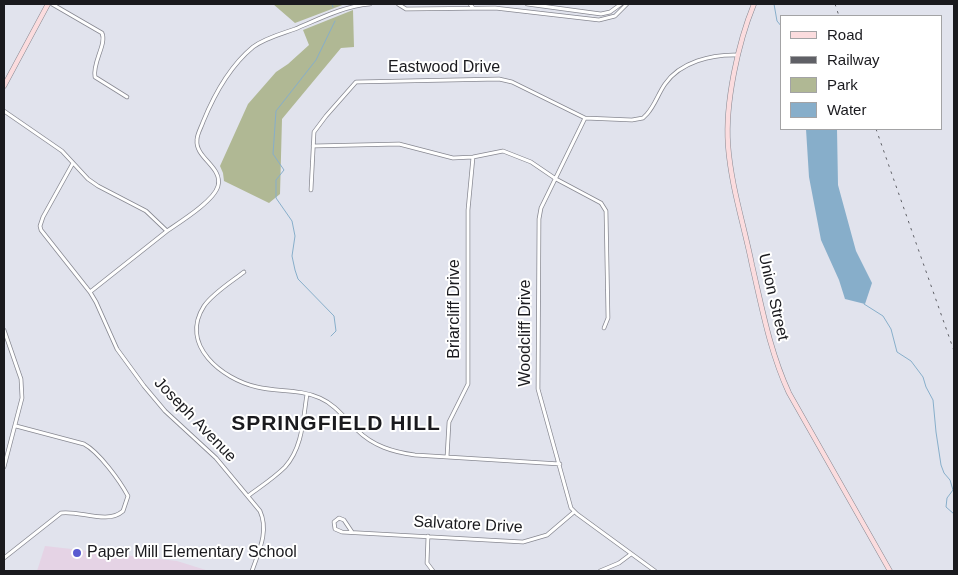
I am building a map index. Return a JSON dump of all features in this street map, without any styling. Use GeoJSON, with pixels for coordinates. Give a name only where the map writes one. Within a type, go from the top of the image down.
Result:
{"type":"FeatureCollection","features":[{"type":"Feature","properties":{"kind":"main road"},"geometry":{"type":"LineString","coordinates":[[4,86],[48,4]]}},
{"type":"Feature","properties":{"kind":"main road","name":"Union Street"},"geometry":{"type":"LineString","coordinates":[[754,4],[738,56],[730,97],[728,144],[734,189],[773,351],[789,393],[890,571]]}},
{"type":"Feature","properties":{"kind":"street"},"geometry":{"type":"LineString","coordinates":[[52,4],[102,33],[104,38],[95,65],[95,77],[128,97]]}},
{"type":"Feature","properties":{"kind":"street"},"geometry":{"type":"LineString","coordinates":[[90,292],[208,199],[217,189],[219,180],[198,149],[197,138],[218,89],[245,55],[254,47],[270,38],[353,6],[370,4]]}},
{"type":"Feature","properties":{"kind":"street"},"geometry":{"type":"LineString","coordinates":[[391,4],[398,4],[406,9],[504,9],[599,20],[614,16],[627,4]]}},
{"type":"Feature","properties":{"kind":"street"},"geometry":{"type":"LineString","coordinates":[[470,4],[473,8]]}},
{"type":"Feature","properties":{"kind":"street"},"geometry":{"type":"LineString","coordinates":[[473,8],[474,4]]}},
{"type":"Feature","properties":{"kind":"street"},"geometry":{"type":"LineString","coordinates":[[527,4],[601,14],[610,12],[621,4]]}},
{"type":"Feature","properties":{"kind":"street","name":"Eastwood Drive"},"geometry":{"type":"LineString","coordinates":[[311,190],[314,132],[320,122],[356,82],[505,80],[585,118],[632,120],[643,118],[650,110],[665,83],[679,69],[704,60],[731,55],[738,56]]}},
{"type":"Feature","properties":{"kind":"street"},"geometry":{"type":"LineString","coordinates":[[4,111],[52,142],[88,180],[146,211],[167,231]]}},
{"type":"Feature","properties":{"kind":"street","name":"Woodcliff Drive"},"geometry":{"type":"LineString","coordinates":[[574,512],[568,500],[560,464],[538,390],[539,219],[541,208],[585,118]]}},
{"type":"Feature","properties":{"kind":"street"},"geometry":{"type":"LineString","coordinates":[[313,146],[399,144],[453,158],[473,157],[503,151],[531,162],[556,179],[601,203],[606,209],[608,318],[604,328]]}},
{"type":"Feature","properties":{"kind":"street","name":"Briarcliff Drive"},"geometry":{"type":"LineString","coordinates":[[447,457],[450,422],[468,384],[468,210],[473,157]]}},
{"type":"Feature","properties":{"kind":"street","name":"Joseph Avenue"},"geometry":{"type":"LineString","coordinates":[[73,164],[40,226],[44,235],[90,292],[117,349],[144,386],[165,411],[216,458],[260,511],[264,524],[263,537],[252,571]]}},
{"type":"Feature","properties":{"kind":"street"},"geometry":{"type":"LineString","coordinates":[[244,272],[213,296],[201,312],[197,329],[203,352],[212,364],[225,374],[241,382],[266,389],[307,394],[328,402],[361,434],[384,448],[408,454],[560,464]]}},
{"type":"Feature","properties":{"kind":"street"},"geometry":{"type":"LineString","coordinates":[[4,330],[20,379],[22,398],[4,467]]}},
{"type":"Feature","properties":{"kind":"street"},"geometry":{"type":"LineString","coordinates":[[248,496],[280,471],[293,456],[301,437],[307,394]]}},
{"type":"Feature","properties":{"kind":"street"},"geometry":{"type":"LineString","coordinates":[[4,558],[61,513],[69,512],[114,517],[123,511],[128,496],[90,447],[16,426]]}},
{"type":"Feature","properties":{"kind":"street"},"geometry":{"type":"LineString","coordinates":[[574,512],[655,571]]}},
{"type":"Feature","properties":{"kind":"street","name":"Salvatore Drive"},"geometry":{"type":"LineString","coordinates":[[352,532],[344,520],[339,518],[334,522],[334,529],[352,532],[529,541],[552,532],[574,512]]}},
{"type":"Feature","properties":{"kind":"street"},"geometry":{"type":"LineString","coordinates":[[428,536],[428,563],[433,571]]}},
{"type":"Feature","properties":{"kind":"street"},"geometry":{"type":"LineString","coordinates":[[600,571],[621,562],[631,554]]}},
{"type":"Feature","properties":{"kind":"shaded area","name":"Paper Mill Elementary School"},"geometry":{"type":"Polygon","coordinates":[[[45,546],[177,561],[209,571],[37,571],[45,546]]]}},
{"type":"Feature","properties":{"kind":"green space"},"geometry":{"type":"Polygon","coordinates":[[[273,4],[345,4],[295,23],[273,4]]]}},
{"type":"Feature","properties":{"kind":"green space"},"geometry":{"type":"Polygon","coordinates":[[[353,10],[354,47],[341,48],[282,119],[280,194],[269,203],[224,181],[220,166],[248,104],[276,72],[309,45],[303,30],[353,10]]]}},
{"type":"Feature","properties":{"kind":"water"},"geometry":{"type":"Polygon","coordinates":[[[806,130],[837,130],[838,185],[856,251],[872,283],[865,304],[845,299],[839,280],[821,240],[809,177],[806,130]]]}},
{"type":"Feature","properties":{"kind":"waterway"},"geometry":{"type":"LineString","coordinates":[[774,4],[777,21],[780,25]]}},
{"type":"Feature","properties":{"kind":"waterway"},"geometry":{"type":"LineString","coordinates":[[331,336],[336,331],[334,316],[298,279],[295,270],[292,256],[295,236],[292,221],[276,198],[276,180],[284,170],[273,154],[276,111],[316,60],[335,21]]}},
{"type":"Feature","properties":{"kind":"waterway"},"geometry":{"type":"LineString","coordinates":[[864,304],[883,316],[891,329],[897,352],[911,361],[923,377],[933,400],[941,465],[944,473],[950,480],[953,490],[947,498],[946,507],[954,514]]}},
{"type":"Feature","properties":{"kind":"railway"},"geometry":{"type":"LineString","coordinates":[[835,4],[839,15]]}},
{"type":"Feature","properties":{"kind":"railway"},"geometry":{"type":"LineString","coordinates":[[876,130],[954,351]]}},
{"type":"Feature","properties":{"kind":"place","name":"Paper Mill Elementary School"},"geometry":{"type":"Point","coordinates":[77,553]}},
{"type":"Feature","properties":{"kind":"district","name":"SPRINGFIELD HILL"},"geometry":{"type":"Point","coordinates":[336,424]}}]}
